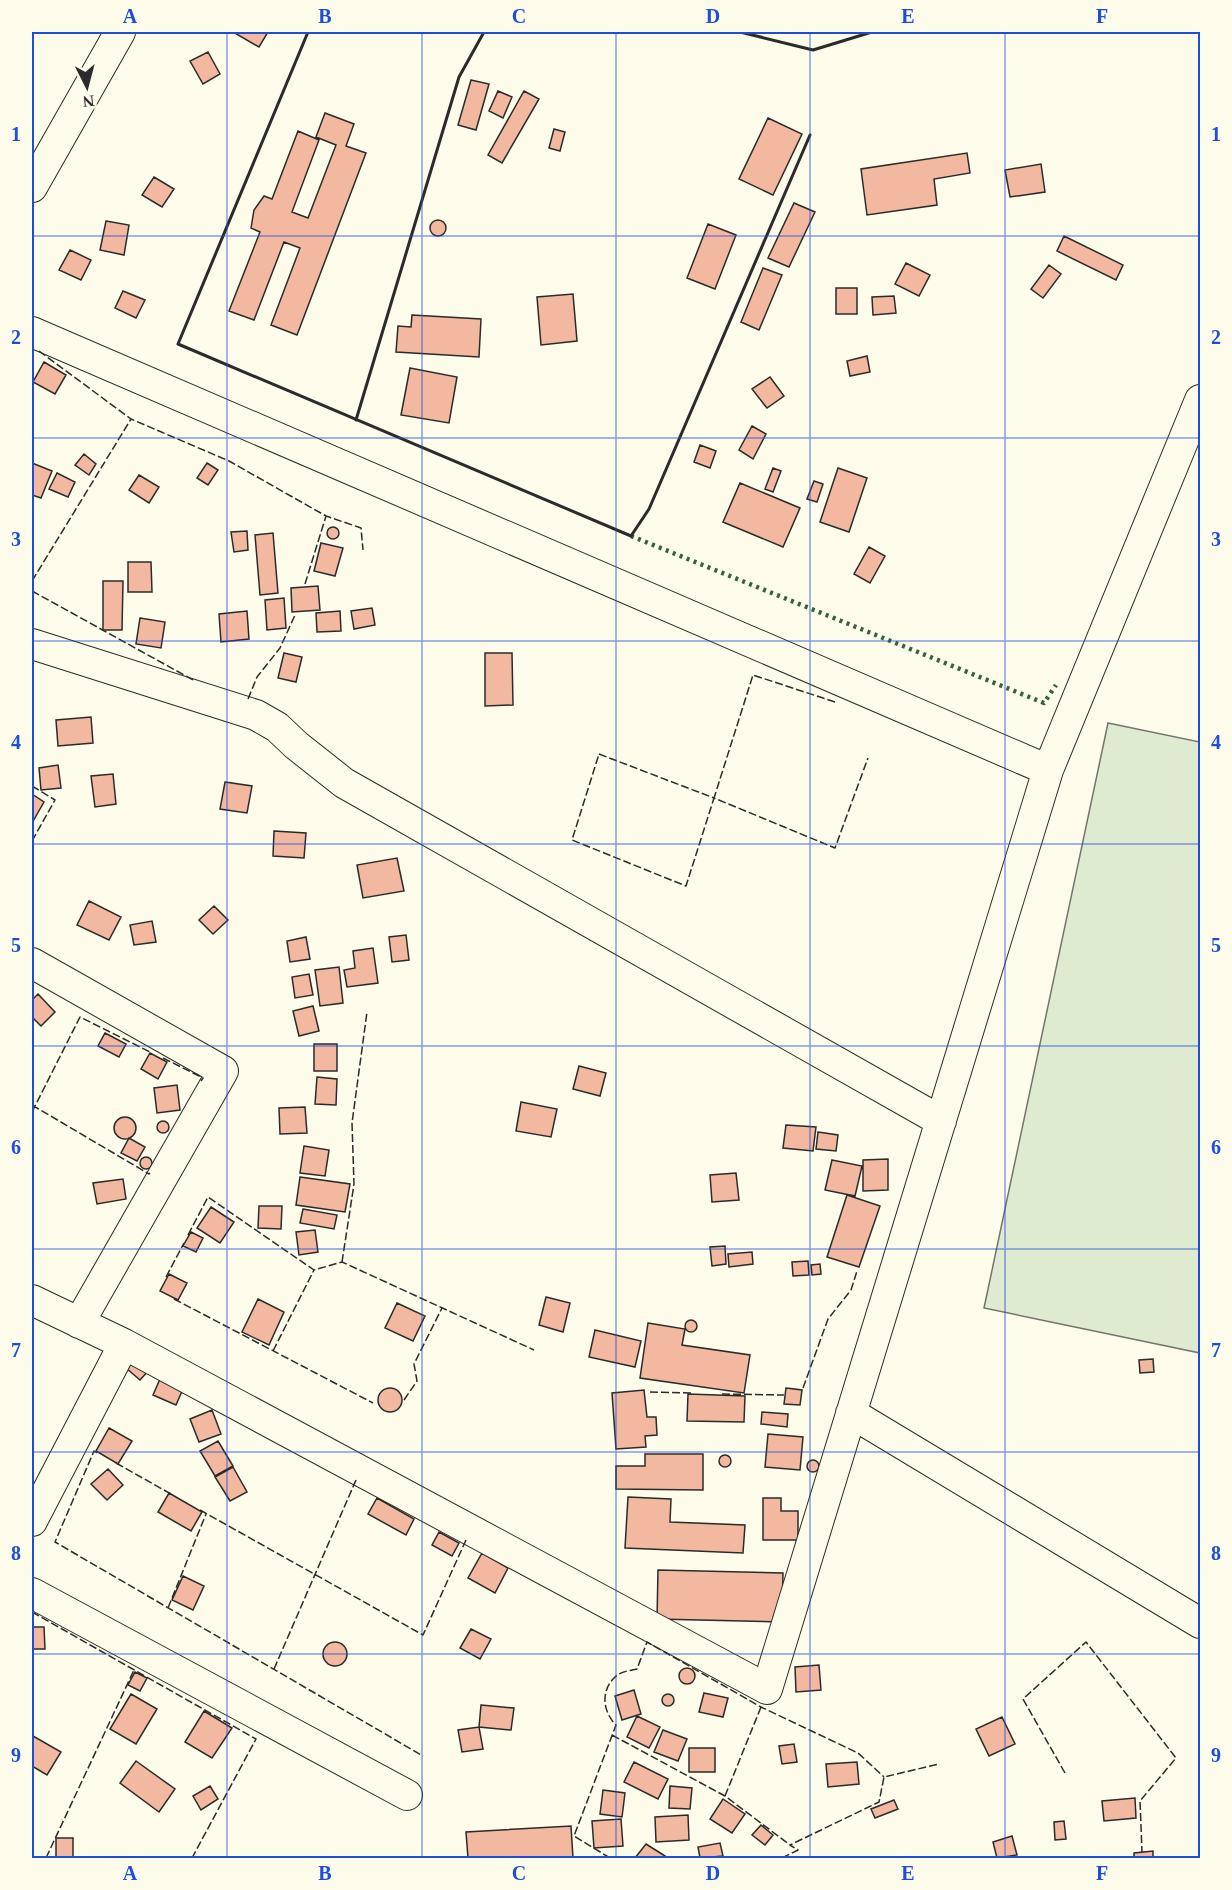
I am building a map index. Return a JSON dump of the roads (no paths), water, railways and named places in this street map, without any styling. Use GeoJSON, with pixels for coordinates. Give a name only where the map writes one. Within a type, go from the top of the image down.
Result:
{"type":"FeatureCollection","features":[{"type":"Feature","properties":{"kind":"street"},"geometry":{"type":"LineString","coordinates":[[32,187],[108,35]]}},
{"type":"Feature","properties":{"kind":"street"},"geometry":{"type":"LineString","coordinates":[[32,332],[1048,770]]}},
{"type":"Feature","properties":{"kind":"street"},"geometry":{"type":"LineString","coordinates":[[32,1300],[124,1344],[767,1689],[1048,770],[1200,400]]}},
{"type":"Feature","properties":{"kind":"street"},"geometry":{"type":"LineString","coordinates":[[32,644],[256,715],[277,727],[344,783],[941,1121]]}},
{"type":"Feature","properties":{"kind":"street"},"geometry":{"type":"LineString","coordinates":[[32,963],[223,1071],[79,1323]]}},
{"type":"Feature","properties":{"kind":"street"},"geometry":{"type":"LineString","coordinates":[[32,1521],[124,1344]]}},
{"type":"Feature","properties":{"kind":"street"},"geometry":{"type":"LineString","coordinates":[[851,1413],[1200,1623]]}},
{"type":"Feature","properties":{"kind":"street"},"geometry":{"type":"LineString","coordinates":[[32,1593],[407,1795]]}}]}
